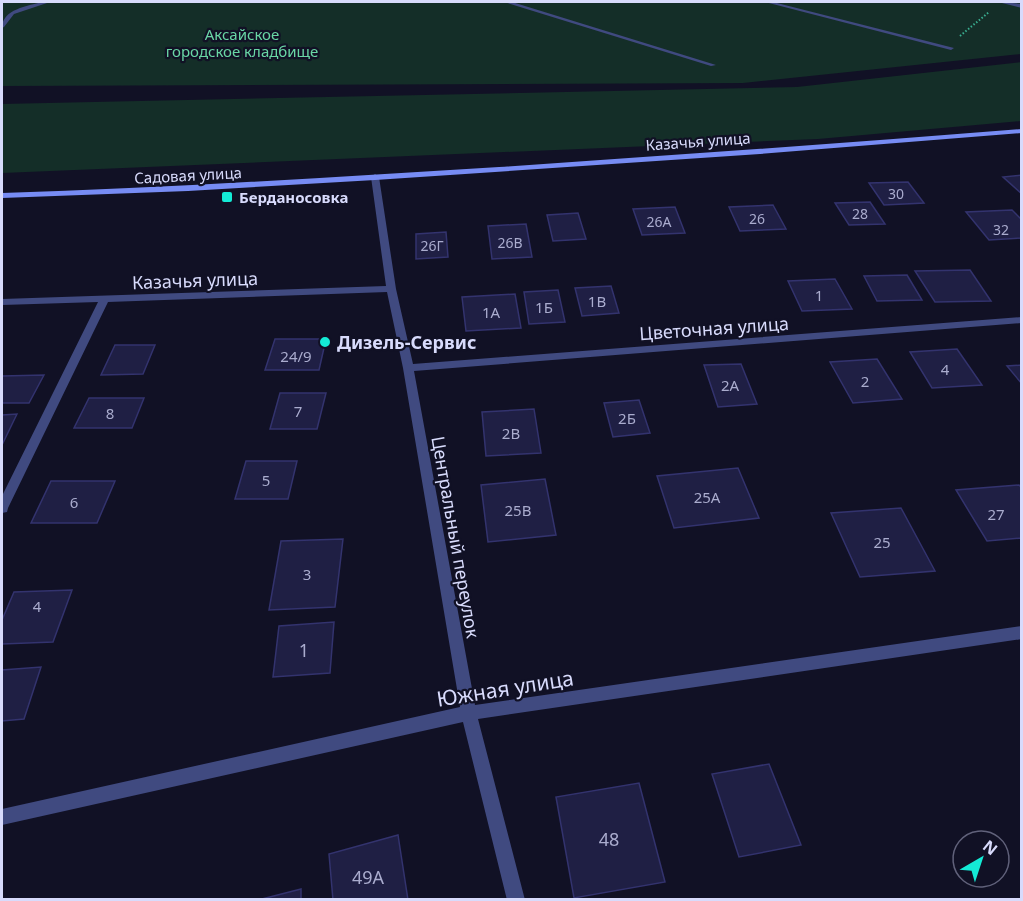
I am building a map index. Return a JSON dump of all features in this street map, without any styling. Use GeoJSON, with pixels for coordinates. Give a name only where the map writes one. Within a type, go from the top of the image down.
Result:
{"type":"FeatureCollection","features":[{"type":"Feature","properties":{"kind":"main road","name":"Казачья улица"},"geometry":{"type":"LineString","coordinates":[[375,177],[820,148],[1022,131]]}},
{"type":"Feature","properties":{"kind":"main road","name":"Садовая улица"},"geometry":{"type":"LineString","coordinates":[[2,196],[131,192],[375,177]]}},
{"type":"Feature","properties":{"kind":"street"},"geometry":{"type":"LineString","coordinates":[[2,15],[47,2]]}},
{"type":"Feature","properties":{"kind":"street"},"geometry":{"type":"LineString","coordinates":[[507,2],[713,65]]}},
{"type":"Feature","properties":{"kind":"street"},"geometry":{"type":"LineString","coordinates":[[768,2],[951,48]]}},
{"type":"Feature","properties":{"kind":"street"},"geometry":{"type":"LineString","coordinates":[[1004,2],[1022,6]]}},
{"type":"Feature","properties":{"kind":"street"},"geometry":{"type":"LineString","coordinates":[[2,26],[12,13]]}},
{"type":"Feature","properties":{"kind":"street","name":"Центральный переулок"},"geometry":{"type":"LineString","coordinates":[[375,177],[391,289],[408,368],[469,713],[516,900]]}},
{"type":"Feature","properties":{"kind":"street","name":"Казачья улица"},"geometry":{"type":"LineString","coordinates":[[2,302],[391,289]]}},
{"type":"Feature","properties":{"kind":"street"},"geometry":{"type":"LineString","coordinates":[[2,508],[104,300]]}},
{"type":"Feature","properties":{"kind":"street","name":"Цветочная улица"},"geometry":{"type":"LineString","coordinates":[[408,368],[1022,320]]}},
{"type":"Feature","properties":{"kind":"street","name":"Южная улица"},"geometry":{"type":"LineString","coordinates":[[2,817],[469,713],[1022,632]]}},
{"type":"Feature","properties":{"kind":"path"},"geometry":{"type":"LineString","coordinates":[[960,36],[993,8]]}},
{"type":"Feature","properties":{"kind":"green space","name":"Аксайское городское кладбище"},"geometry":{"type":"Polygon","coordinates":[[[2,2],[1021,2],[1021,54],[743,83],[2,86],[2,2]]]}},
{"type":"Feature","properties":{"kind":"green space"},"geometry":{"type":"Polygon","coordinates":[[[1022,62],[1021,121],[818,139],[2,173],[2,104],[797,87],[1022,62]]]}},
{"type":"Feature","properties":{"kind":"building"},"geometry":{"type":"Polygon","coordinates":[[[1022,175],[1022,194],[1003,177],[1022,175]]]}},
{"type":"Feature","properties":{"kind":"building"},"geometry":{"type":"Polygon","coordinates":[[[908,182],[924,203],[884,205],[869,183],[908,182]]]}},
{"type":"Feature","properties":{"kind":"building"},"geometry":{"type":"Polygon","coordinates":[[[870,202],[885,224],[849,225],[835,203],[870,202]]]}},
{"type":"Feature","properties":{"kind":"building"},"geometry":{"type":"Polygon","coordinates":[[[773,205],[786,229],[740,231],[729,207],[773,205]]]}},
{"type":"Feature","properties":{"kind":"building"},"geometry":{"type":"Polygon","coordinates":[[[675,207],[685,233],[642,235],[633,209],[675,207]]]}},
{"type":"Feature","properties":{"kind":"building"},"geometry":{"type":"Polygon","coordinates":[[[1012,210],[1022,220],[1022,238],[989,240],[966,212],[1012,210]]]}},
{"type":"Feature","properties":{"kind":"building"},"geometry":{"type":"Polygon","coordinates":[[[578,213],[586,239],[553,241],[547,215],[578,213]]]}},
{"type":"Feature","properties":{"kind":"building"},"geometry":{"type":"Polygon","coordinates":[[[526,224],[532,257],[492,259],[488,226],[526,224]]]}},
{"type":"Feature","properties":{"kind":"building"},"geometry":{"type":"Polygon","coordinates":[[[446,232],[448,257],[416,259],[416,234],[446,232]]]}},
{"type":"Feature","properties":{"kind":"building"},"geometry":{"type":"Polygon","coordinates":[[[970,270],[991,301],[935,302],[915,271],[970,270]]]}},
{"type":"Feature","properties":{"kind":"building"},"geometry":{"type":"Polygon","coordinates":[[[907,275],[922,300],[877,301],[864,276],[907,275]]]}},
{"type":"Feature","properties":{"kind":"building"},"geometry":{"type":"Polygon","coordinates":[[[835,279],[852,309],[802,311],[788,281],[835,279]]]}},
{"type":"Feature","properties":{"kind":"building"},"geometry":{"type":"Polygon","coordinates":[[[611,286],[619,313],[582,316],[575,288],[611,286]]]}},
{"type":"Feature","properties":{"kind":"building"},"geometry":{"type":"Polygon","coordinates":[[[558,290],[565,322],[529,324],[524,292],[558,290]]]}},
{"type":"Feature","properties":{"kind":"building"},"geometry":{"type":"Polygon","coordinates":[[[515,294],[521,328],[466,331],[462,297],[515,294]]]}},
{"type":"Feature","properties":{"kind":"building"},"geometry":{"type":"Polygon","coordinates":[[[275,339],[326,339],[319,370],[265,370],[275,339]]]}},
{"type":"Feature","properties":{"kind":"building"},"geometry":{"type":"Polygon","coordinates":[[[115,345],[155,345],[143,374],[101,375],[115,345]]]}},
{"type":"Feature","properties":{"kind":"building"},"geometry":{"type":"Polygon","coordinates":[[[957,349],[982,385],[932,388],[910,352],[957,349]]]}},
{"type":"Feature","properties":{"kind":"building"},"geometry":{"type":"Polygon","coordinates":[[[877,359],[902,399],[853,403],[830,362],[877,359]]]}},
{"type":"Feature","properties":{"kind":"building"},"geometry":{"type":"Polygon","coordinates":[[[741,364],[757,404],[718,407],[704,365],[741,364]]]}},
{"type":"Feature","properties":{"kind":"building"},"geometry":{"type":"Polygon","coordinates":[[[1022,365],[1022,384],[1007,366],[1022,365]]]}},
{"type":"Feature","properties":{"kind":"building"},"geometry":{"type":"Polygon","coordinates":[[[44,375],[29,403],[2,403],[2,376],[44,375]]]}},
{"type":"Feature","properties":{"kind":"building"},"geometry":{"type":"Polygon","coordinates":[[[280,393],[326,393],[317,429],[270,429],[280,393]]]}},
{"type":"Feature","properties":{"kind":"building"},"geometry":{"type":"Polygon","coordinates":[[[89,398],[144,398],[132,428],[74,428],[89,398]]]}},
{"type":"Feature","properties":{"kind":"building"},"geometry":{"type":"Polygon","coordinates":[[[639,400],[650,433],[613,437],[604,403],[639,400]]]}},
{"type":"Feature","properties":{"kind":"building"},"geometry":{"type":"Polygon","coordinates":[[[534,409],[541,453],[486,456],[482,412],[534,409]]]}},
{"type":"Feature","properties":{"kind":"building"},"geometry":{"type":"Polygon","coordinates":[[[17,414],[2,445],[2,415],[17,414]]]}},
{"type":"Feature","properties":{"kind":"building"},"geometry":{"type":"Polygon","coordinates":[[[246,461],[297,461],[288,499],[235,499],[246,461]]]}},
{"type":"Feature","properties":{"kind":"building"},"geometry":{"type":"Polygon","coordinates":[[[738,468],[759,518],[674,528],[657,476],[738,468]]]}},
{"type":"Feature","properties":{"kind":"building"},"geometry":{"type":"Polygon","coordinates":[[[545,479],[556,535],[488,542],[481,485],[545,479]]]}},
{"type":"Feature","properties":{"kind":"building"},"geometry":{"type":"Polygon","coordinates":[[[51,481],[115,481],[97,523],[31,523],[51,481]]]}},
{"type":"Feature","properties":{"kind":"building"},"geometry":{"type":"Polygon","coordinates":[[[1019,485],[1022,488],[1022,538],[987,541],[956,490],[1019,485]]]}},
{"type":"Feature","properties":{"kind":"building"},"geometry":{"type":"Polygon","coordinates":[[[901,508],[935,571],[860,577],[831,513],[901,508]]]}},
{"type":"Feature","properties":{"kind":"building"},"geometry":{"type":"Polygon","coordinates":[[[343,539],[335,607],[269,610],[281,541],[343,539]]]}},
{"type":"Feature","properties":{"kind":"building"},"geometry":{"type":"Polygon","coordinates":[[[72,590],[53,642],[2,644],[2,620],[14,592],[72,590]]]}},
{"type":"Feature","properties":{"kind":"building"},"geometry":{"type":"Polygon","coordinates":[[[334,622],[330,673],[273,677],[279,626],[334,622]]]}},
{"type":"Feature","properties":{"kind":"building"},"geometry":{"type":"Polygon","coordinates":[[[41,667],[24,719],[2,721],[2,670],[41,667]]]}},
{"type":"Feature","properties":{"kind":"building"},"geometry":{"type":"Polygon","coordinates":[[[769,764],[801,845],[739,857],[712,774],[769,764]]]}},
{"type":"Feature","properties":{"kind":"building"},"geometry":{"type":"Polygon","coordinates":[[[639,783],[665,882],[574,898],[556,797],[639,783]]]}},
{"type":"Feature","properties":{"kind":"building"},"geometry":{"type":"Polygon","coordinates":[[[398,835],[408,900],[333,900],[329,854],[398,835]]]}},
{"type":"Feature","properties":{"kind":"building"},"geometry":{"type":"Polygon","coordinates":[[[301,889],[301,900],[258,900],[301,889]]]}},
{"type":"Feature","properties":{"kind":"place","name":"Берданосовка"},"geometry":{"type":"Point","coordinates":[227,197]}},
{"type":"Feature","properties":{"kind":"place","name":"Дизель-Сервис"},"geometry":{"type":"Point","coordinates":[325,342]}}]}
